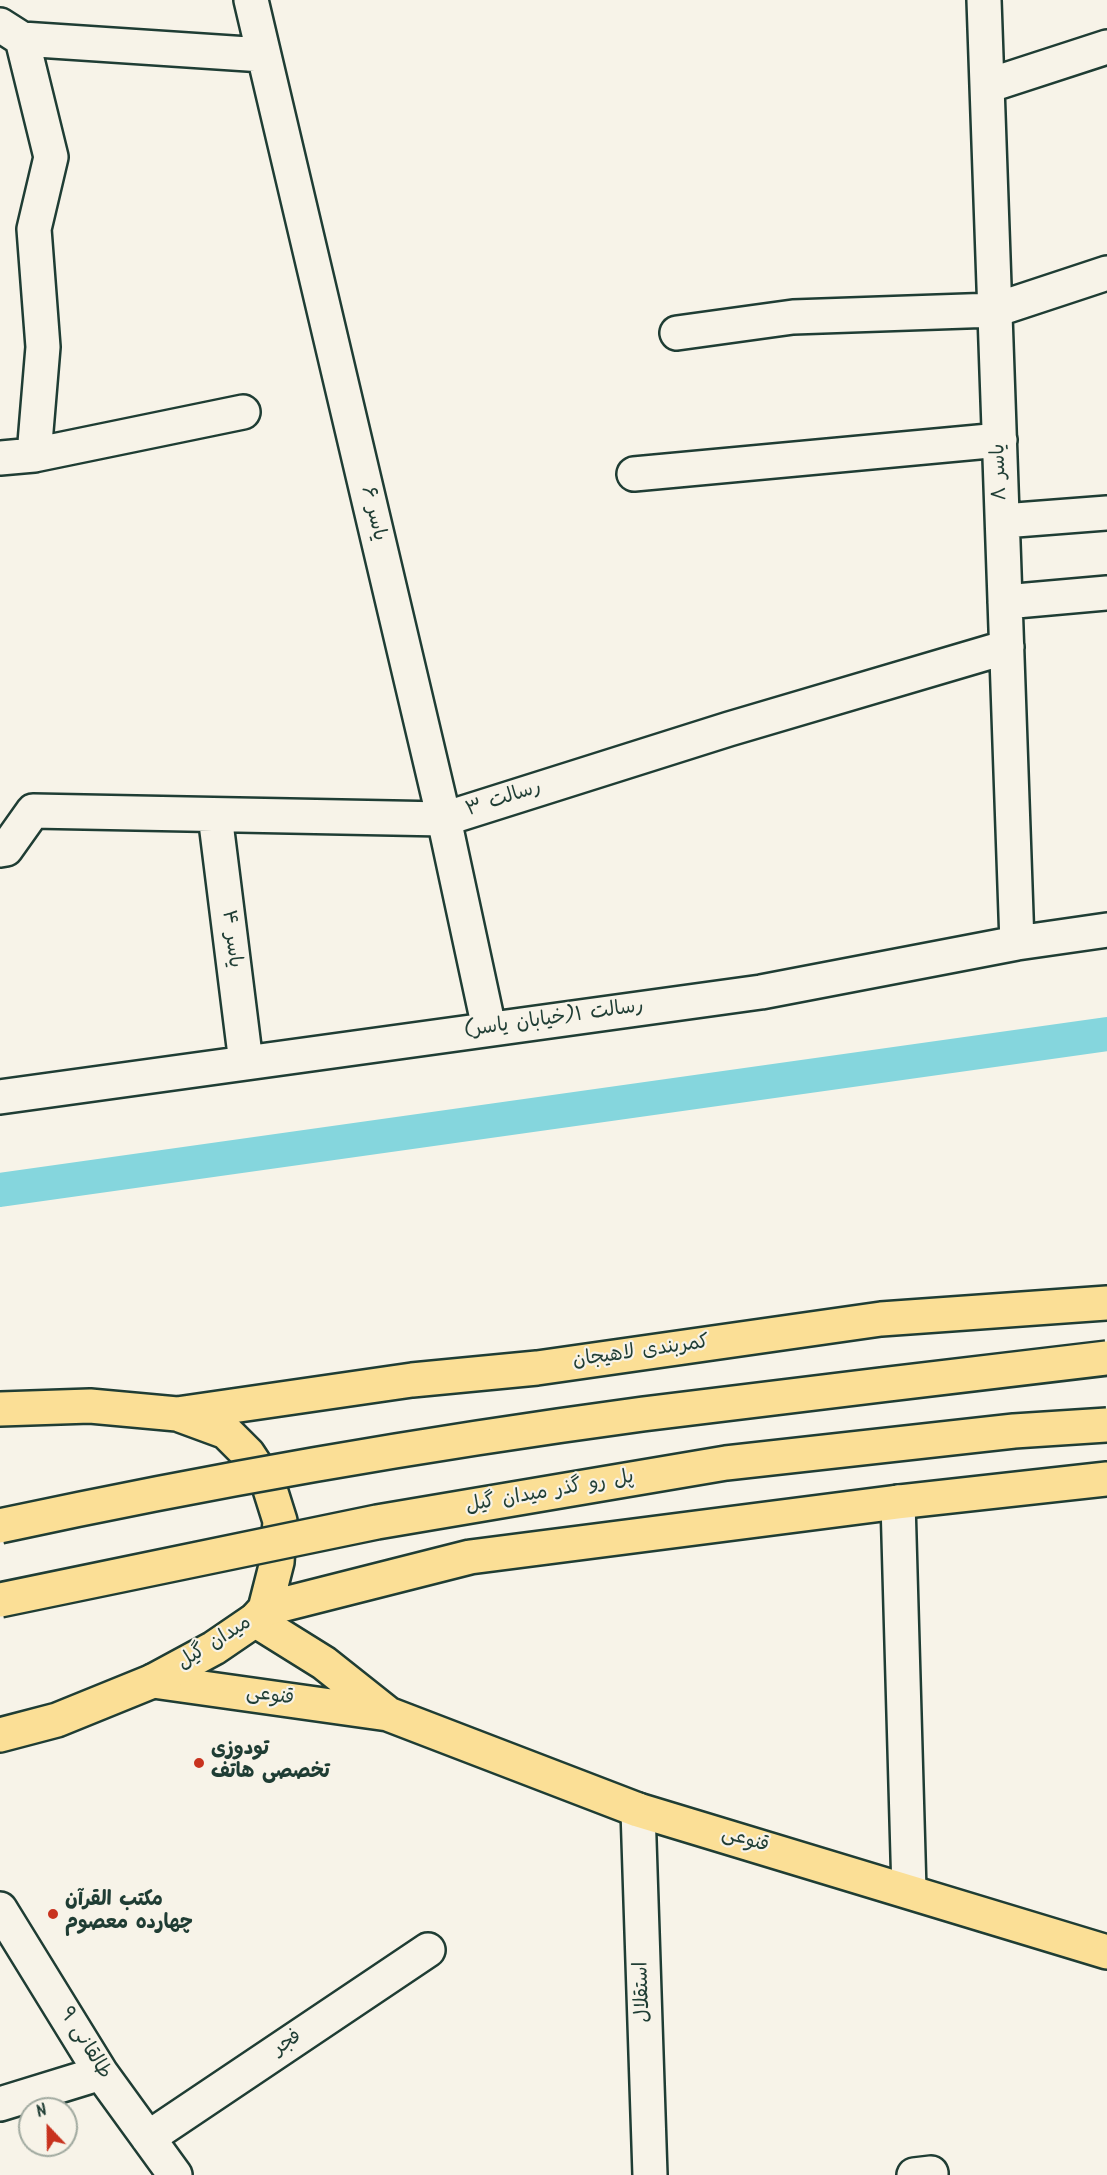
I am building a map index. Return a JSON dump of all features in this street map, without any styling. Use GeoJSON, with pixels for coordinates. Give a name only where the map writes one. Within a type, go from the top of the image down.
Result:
{"type":"FeatureCollection","features":[{"type":"Feature","properties":{"kind":"main road","name":"کمربندی لاهیجان"},"geometry":{"type":"LineString","coordinates":[[177,1414],[412,1380],[537,1368],[881,1319],[1107,1303]]}},
{"type":"Feature","properties":{"kind":"main road"},"geometry":{"type":"LineString","coordinates":[[0,1526],[117,1501],[433,1446],[642,1414],[1107,1358]]}},
{"type":"Feature","properties":{"kind":"main road","name":"میدان گیل"},"geometry":{"type":"LineString","coordinates":[[0,1409],[90,1406],[177,1414],[225,1432],[248,1454],[269,1486],[280,1521],[277,1562],[260,1614],[214,1648],[153,1681],[57,1720],[0,1735]]}},
{"type":"Feature","properties":{"kind":"main road","name":"پل رو گذر میدان گیل"},"geometry":{"type":"LineString","coordinates":[[0,1600],[377,1522],[726,1463],[1014,1431],[1107,1425]]}},
{"type":"Feature","properties":{"kind":"main road"},"geometry":{"type":"LineString","coordinates":[[260,1614],[470,1557],[898,1502],[1107,1479]]}},
{"type":"Feature","properties":{"kind":"main road","name":"قنوعی"},"geometry":{"type":"LineString","coordinates":[[260,1614],[388,1714]]}},
{"type":"Feature","properties":{"kind":"main road","name":"قنوعی"},"geometry":{"type":"LineString","coordinates":[[153,1681],[388,1714],[638,1810],[1107,1952]]}},
{"type":"Feature","properties":{"kind":"street","name":"یاسر ۶"},"geometry":{"type":"LineString","coordinates":[[251,0],[444,819],[489,1028]]}},
{"type":"Feature","properties":{"kind":"street","name":"یاسر ۸"},"geometry":{"type":"LineString","coordinates":[[984,0],[1017,943]]}},
{"type":"Feature","properties":{"kind":"street"},"geometry":{"type":"LineString","coordinates":[[34,455],[43,347],[34,229],[51,157],[11,32],[263,55]]}},
{"type":"Feature","properties":{"kind":"street"},"geometry":{"type":"LineString","coordinates":[[987,86],[1107,47]]}},
{"type":"Feature","properties":{"kind":"street"},"geometry":{"type":"LineString","coordinates":[[677,333],[793,317],[995,310],[1107,273]]}},
{"type":"Feature","properties":{"kind":"street"},"geometry":{"type":"LineString","coordinates":[[0,459],[34,455],[243,412]]}},
{"type":"Feature","properties":{"kind":"street"},"geometry":{"type":"LineString","coordinates":[[634,474],[1000,440]]}},
{"type":"Feature","properties":{"kind":"street"},"geometry":{"type":"LineString","coordinates":[[1003,521],[1107,513]]}},
{"type":"Feature","properties":{"kind":"street"},"geometry":{"type":"LineString","coordinates":[[1005,603],[1107,593]]}},
{"type":"Feature","properties":{"kind":"street","name":"رسالت ۳"},"geometry":{"type":"LineString","coordinates":[[0,850],[6,849],[33,811],[444,819],[729,729],[1007,647]]}},
{"type":"Feature","properties":{"kind":"street","name":"یاسر ۴"},"geometry":{"type":"LineString","coordinates":[[215,815],[246,1063]]}},
{"type":"Feature","properties":{"kind":"street","name":"رسالت ۱(خیابان یاسر)"},"geometry":{"type":"LineString","coordinates":[[0,1097],[761,992],[1017,943],[1107,930]]}},
{"type":"Feature","properties":{"kind":"street"},"geometry":{"type":"LineString","coordinates":[[898,1502],[909,1891]]}},
{"type":"Feature","properties":{"kind":"street","name":"استقلال"},"geometry":{"type":"LineString","coordinates":[[638,1810],[650,2175]]}},
{"type":"Feature","properties":{"kind":"street","name":"طالقانی ۹"},"geometry":{"type":"LineString","coordinates":[[0,1909],[100,2073],[175,2175]]}},
{"type":"Feature","properties":{"kind":"street","name":"فجر"},"geometry":{"type":"LineString","coordinates":[[148,2138],[428,1950]]}},
{"type":"Feature","properties":{"kind":"street"},"geometry":{"type":"LineString","coordinates":[[0,2104],[100,2073]]}},
{"type":"Feature","properties":{"kind":"waterway"},"geometry":{"type":"LineString","coordinates":[[0,1190],[1107,1034]]}},
{"type":"Feature","properties":{"kind":"place","name":"تودوزی تخصصی هاتف"},"geometry":{"type":"Point","coordinates":[199,1763]}},
{"type":"Feature","properties":{"kind":"place","name":"مکتب القرآن چهارده معصوم"},"geometry":{"type":"Point","coordinates":[53,1914]}}]}
